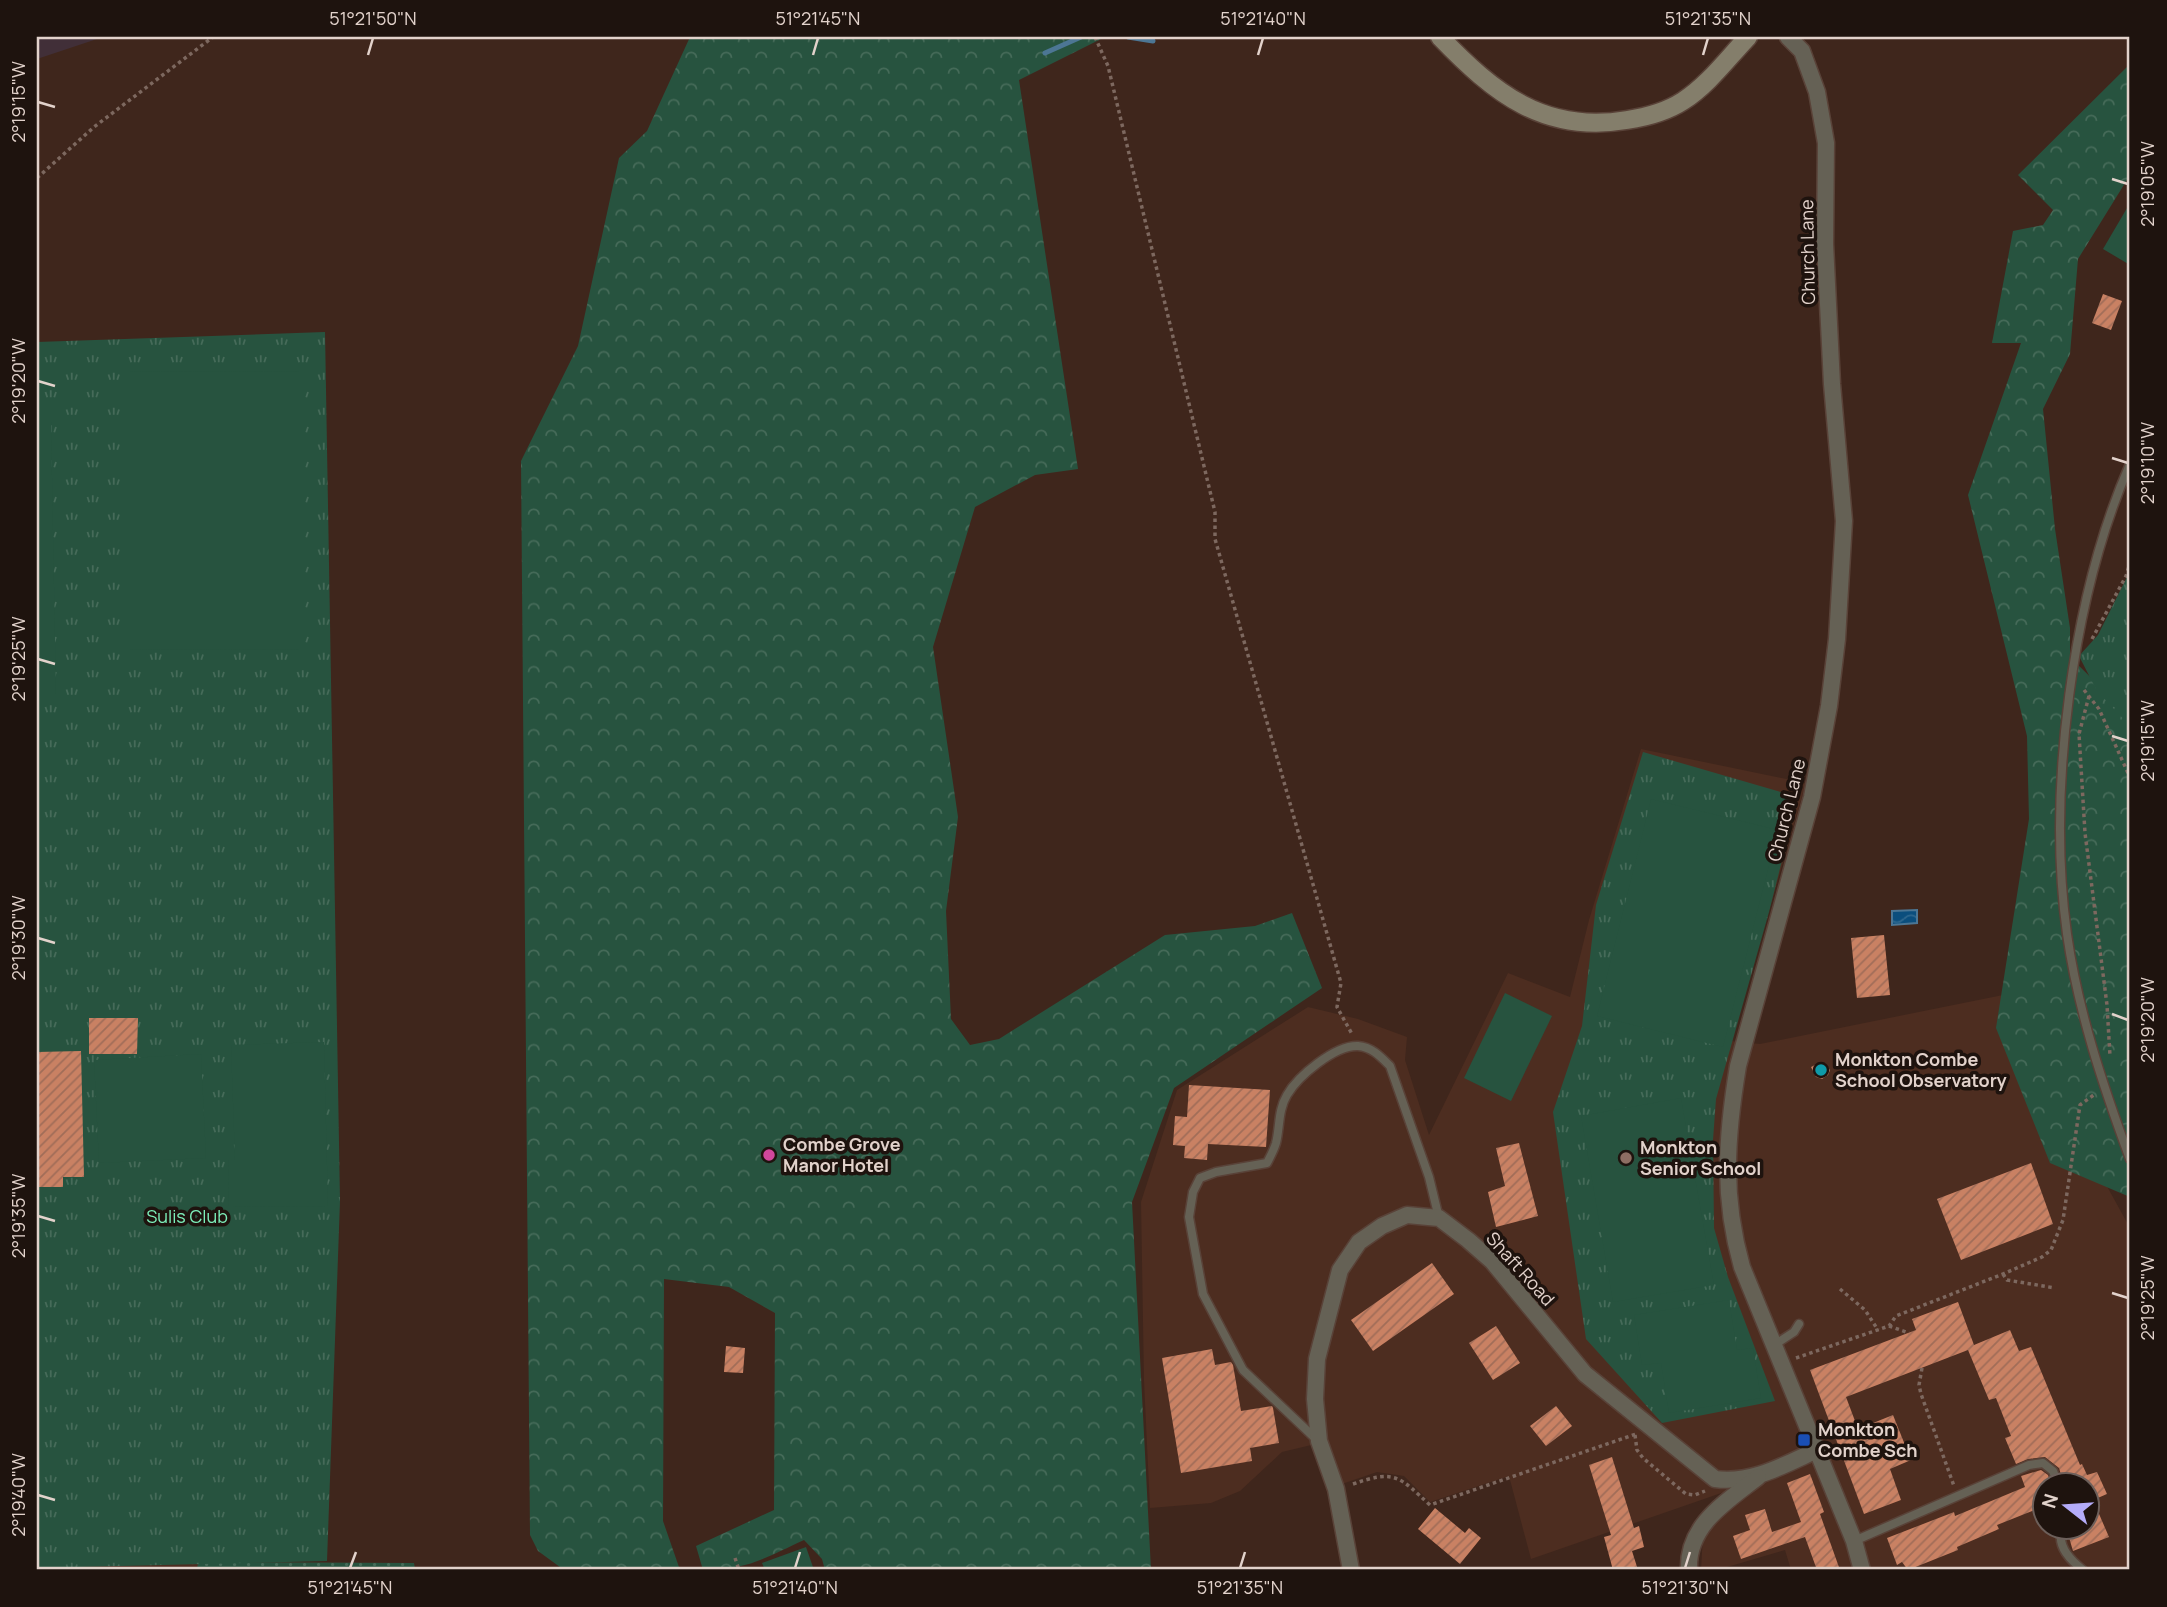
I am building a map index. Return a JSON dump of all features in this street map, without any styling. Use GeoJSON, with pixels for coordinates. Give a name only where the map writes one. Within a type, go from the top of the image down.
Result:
{"type":"FeatureCollection","features":[{"type":"Feature","properties":{"kind":"street"},"geometry":{"type":"LineString","coordinates":[[1440,37],[1475,74],[1514,101],[1540,114],[1572,121],[1609,123],[1650,117],[1683,101],[1716,72],[1748,37]]}},
{"type":"Feature","properties":{"kind":"street","name":"Church Lane"},"geometry":{"type":"LineString","coordinates":[[1788,37],[1802,51],[1813,81],[1826,143],[1825,244],[1832,384],[1844,521],[1837,639],[1829,706],[1812,797],[1738,1066],[1731,1107],[1727,1193],[1732,1233],[1742,1267],[1854,1541],[1862,1570]]}},
{"type":"Feature","properties":{"kind":"street"},"geometry":{"type":"LineString","coordinates":[[1351,1570],[1336,1489],[1318,1441],[1315,1399],[1317,1359],[1340,1270],[1359,1242],[1382,1226],[1407,1215],[1439,1218]]}},
{"type":"Feature","properties":{"kind":"street","name":"Shaft Road"},"geometry":{"type":"LineString","coordinates":[[1439,1218],[1492,1261],[1585,1374],[1702,1470],[1715,1479],[1727,1480]]}},
{"type":"Feature","properties":{"kind":"street"},"geometry":{"type":"LineString","coordinates":[[1689,1570],[1694,1536],[1719,1508],[1759,1476],[1817,1450]]}},
{"type":"Feature","properties":{"kind":"street"},"geometry":{"type":"LineString","coordinates":[[1727,1480],[1759,1476]]}},
{"type":"Feature","properties":{"kind":"lane"},"geometry":{"type":"LineString","coordinates":[[2130,464],[2099,555],[2076,655],[2062,772],[2061,850],[2067,934],[2083,1009],[2104,1088],[2130,1159]]}},
{"type":"Feature","properties":{"kind":"lane"},"geometry":{"type":"LineString","coordinates":[[1318,1441],[1244,1370],[1203,1294],[1189,1217],[1193,1192],[1200,1178],[1216,1172],[1267,1163],[1276,1145],[1286,1096],[1298,1079],[1329,1055],[1358,1046],[1379,1054],[1390,1066],[1429,1177],[1439,1218]]}},
{"type":"Feature","properties":{"kind":"lane"},"geometry":{"type":"LineString","coordinates":[[1774,1345],[1794,1332],[1798,1324]]}},
{"type":"Feature","properties":{"kind":"lane"},"geometry":{"type":"LineString","coordinates":[[1854,1541],[2029,1465],[2043,1463],[2052,1470]]}},
{"type":"Feature","properties":{"kind":"lane"},"geometry":{"type":"LineString","coordinates":[[2062,1540],[2069,1559],[2083,1570]]}},
{"type":"Feature","properties":{"kind":"path"},"geometry":{"type":"LineString","coordinates":[[37,178],[94,127],[214,37]]}},
{"type":"Feature","properties":{"kind":"path"},"geometry":{"type":"LineString","coordinates":[[1095,37],[1108,66],[1215,512],[1214,539],[1341,983],[1337,1007],[1358,1046]]}},
{"type":"Feature","properties":{"kind":"path"},"geometry":{"type":"LineString","coordinates":[[2076,655],[2095,635],[2130,563]]}},
{"type":"Feature","properties":{"kind":"path"},"geometry":{"type":"LineString","coordinates":[[1781,1363],[1889,1326],[1896,1315],[2003,1274],[2042,1257],[2051,1250],[2063,1220],[2080,1105],[2104,1088],[2110,1054],[2107,1005],[2085,834],[2080,734],[2089,696],[2099,709],[2128,773]]}},
{"type":"Feature","properties":{"kind":"path"},"geometry":{"type":"LineString","coordinates":[[2003,1274],[2007,1280],[2054,1288]]}},
{"type":"Feature","properties":{"kind":"path"},"geometry":{"type":"LineString","coordinates":[[1840,1289],[1865,1310],[1878,1330]]}},
{"type":"Feature","properties":{"kind":"path"},"geometry":{"type":"LineString","coordinates":[[1889,1326],[1909,1333]]}},
{"type":"Feature","properties":{"kind":"path"},"geometry":{"type":"LineString","coordinates":[[1922,1368],[1919,1385],[1921,1394],[1957,1497]]}},
{"type":"Feature","properties":{"kind":"path"},"geometry":{"type":"LineString","coordinates":[[1336,1489],[1376,1476],[1401,1478],[1430,1506],[1634,1435],[1650,1426]]}},
{"type":"Feature","properties":{"kind":"path"},"geometry":{"type":"LineString","coordinates":[[1626,1427],[1634,1435],[1637,1450],[1643,1458],[1686,1494],[1695,1495],[1727,1480]]}},
{"type":"Feature","properties":{"kind":"path"},"geometry":{"type":"LineString","coordinates":[[735,1558],[739,1570]]}},
{"type":"Feature","properties":{"kind":"shaded area"},"geometry":{"type":"Polygon","coordinates":[[[37,37],[103,37],[37,59],[37,37]]]}},
{"type":"Feature","properties":{"kind":"shaded area","name":"Monkton Senior School"},"geometry":{"type":"Polygon","coordinates":[[[1641,749],[1806,783],[1731,1041],[1760,1044],[2048,986],[2103,1179],[2130,1228],[2130,1570],[1791,1570],[1785,1550],[1717,1570],[1701,1570],[1703,1534],[1711,1524],[1739,1502],[1730,1490],[1531,1559],[1509,1476],[1430,1502],[1404,1476],[1377,1472],[1342,1484],[1324,1442],[1282,1452],[1240,1491],[1211,1503],[1150,1508],[1144,1381],[1141,1202],[1177,1090],[1308,1007],[1358,1019],[1407,1037],[1405,1060],[1429,1135],[1508,973],[1570,997],[1589,920],[1641,749]]]}},
{"type":"Feature","properties":{"kind":"shaded area"},"geometry":{"type":"Polygon","coordinates":[[[198,1562],[414,1563],[415,1570],[37,1570],[37,1567],[198,1562]]]}},
{"type":"Feature","properties":{"kind":"green space"},"geometry":{"type":"Polygon","coordinates":[[[690,37],[1105,37],[1019,80],[1078,469],[1035,475],[975,507],[933,647],[958,817],[946,911],[951,1019],[970,1045],[999,1039],[1165,935],[1255,926],[1292,913],[1322,988],[1174,1088],[1132,1202],[1151,1570],[825,1570],[822,1559],[804,1540],[744,1565],[703,1570],[696,1546],[774,1510],[775,1313],[729,1287],[664,1279],[663,1521],[680,1570],[564,1570],[538,1551],[530,1535],[521,461],[578,346],[619,158],[647,131],[690,37]]]}},
{"type":"Feature","properties":{"kind":"green space"},"geometry":{"type":"Polygon","coordinates":[[[2130,64],[2130,175],[2078,259],[2070,354],[2043,409],[2055,529],[2070,628],[2070,657],[2130,716],[2130,1197],[2050,1163],[1996,1028],[2029,819],[2027,736],[1968,495],[2021,343],[1992,343],[2013,231],[2043,225],[2053,210],[2018,175],[2130,64]]]}},
{"type":"Feature","properties":{"kind":"green space"},"geometry":{"type":"Polygon","coordinates":[[[2130,203],[2130,265],[2103,249],[2130,203]]]}},
{"type":"Feature","properties":{"kind":"green space","name":"Sulis Club"},"geometry":{"type":"Polygon","coordinates":[[[325,332],[340,1201],[327,1561],[37,1568],[37,342],[325,332]]]}},
{"type":"Feature","properties":{"kind":"green space"},"geometry":{"type":"Polygon","coordinates":[[[305,371],[305,649],[125,650],[125,372],[305,371]]]}},
{"type":"Feature","properties":{"kind":"green space"},"geometry":{"type":"Polygon","coordinates":[[[37,421],[51,421],[56,695],[37,695],[37,421]]]}},
{"type":"Feature","properties":{"kind":"green space"},"geometry":{"type":"Polygon","coordinates":[[[2130,571],[2130,726],[2097,691],[2079,656],[2098,635],[2130,571]]]}},
{"type":"Feature","properties":{"kind":"green space"},"geometry":{"type":"Polygon","coordinates":[[[1643,752],[1798,797],[1769,912],[1716,1099],[1713,1140],[1714,1228],[1728,1277],[1775,1401],[1662,1423],[1586,1339],[1553,1112],[1582,1026],[1596,905],[1643,752]]]}},
{"type":"Feature","properties":{"kind":"green space"},"geometry":{"type":"Polygon","coordinates":[[[1651,799],[1778,830],[1723,1047],[1597,1016],[1651,799]]]}},
{"type":"Feature","properties":{"kind":"green space"},"geometry":{"type":"Polygon","coordinates":[[[1505,993],[1552,1016],[1511,1101],[1464,1078],[1505,993]]]}},
{"type":"Feature","properties":{"kind":"green space"},"geometry":{"type":"Polygon","coordinates":[[[324,1042],[328,1206],[229,1207],[228,1160],[235,1160],[231,1045],[324,1042]]]}},
{"type":"Feature","properties":{"kind":"green space"},"geometry":{"type":"Polygon","coordinates":[[[201,1054],[206,1158],[99,1163],[94,1060],[201,1054]]]}},
{"type":"Feature","properties":{"kind":"green space"},"geometry":{"type":"Polygon","coordinates":[[[1681,1098],[1714,1285],[1613,1302],[1581,1116],[1681,1098]]]}},
{"type":"Feature","properties":{"kind":"green space"},"geometry":{"type":"Polygon","coordinates":[[[1729,1300],[1737,1350],[1753,1348],[1761,1398],[1669,1413],[1661,1363],[1642,1365],[1634,1315],[1729,1300]]]}},
{"type":"Feature","properties":{"kind":"green space"},"geometry":{"type":"Polygon","coordinates":[[[806,1547],[814,1570],[765,1570],[762,1563],[806,1547]]]}},
{"type":"Feature","properties":{"kind":"green space"},"geometry":{"type":"Polygon","coordinates":[[[198,1562],[414,1563],[415,1570],[197,1570],[198,1562]]]}},
{"type":"Feature","properties":{"kind":"water"},"geometry":{"type":"Polygon","coordinates":[[[1917,910],[1917,923],[1892,925],[1892,911],[1917,910]]]}},
{"type":"Feature","properties":{"kind":"building"},"geometry":{"type":"Polygon","coordinates":[[[2103,294],[2122,301],[2111,330],[2092,323],[2103,294]]]}},
{"type":"Feature","properties":{"kind":"building"},"geometry":{"type":"Polygon","coordinates":[[[1884,935],[1890,995],[1857,998],[1851,938],[1884,935]]]}},
{"type":"Feature","properties":{"kind":"building"},"geometry":{"type":"Polygon","coordinates":[[[89,1018],[138,1018],[137,1054],[89,1054],[89,1018]]]}},
{"type":"Feature","properties":{"kind":"building"},"geometry":{"type":"Polygon","coordinates":[[[81,1051],[84,1177],[63,1177],[63,1187],[37,1187],[37,1052],[81,1051]]]}},
{"type":"Feature","properties":{"kind":"building"},"geometry":{"type":"Polygon","coordinates":[[[1821,1062],[1830,1070],[1822,1079],[1816,1077],[1811,1067],[1821,1062]]]}},
{"type":"Feature","properties":{"kind":"building"},"geometry":{"type":"Polygon","coordinates":[[[1189,1085],[1270,1090],[1266,1147],[1208,1144],[1207,1160],[1184,1158],[1185,1146],[1173,1145],[1175,1116],[1187,1117],[1189,1085]]]}},
{"type":"Feature","properties":{"kind":"building"},"geometry":{"type":"Polygon","coordinates":[[[1519,1143],[1538,1216],[1496,1227],[1488,1192],[1505,1186],[1496,1148],[1519,1143]]]}},
{"type":"Feature","properties":{"kind":"building"},"geometry":{"type":"Polygon","coordinates":[[[2031,1163],[2053,1224],[1961,1260],[1937,1199],[2031,1163]]]}},
{"type":"Feature","properties":{"kind":"building"},"geometry":{"type":"Polygon","coordinates":[[[1432,1263],[1454,1294],[1373,1351],[1351,1320],[1432,1263]]]}},
{"type":"Feature","properties":{"kind":"building"},"geometry":{"type":"Polygon","coordinates":[[[1958,1302],[1974,1345],[2010,1330],[2019,1351],[2031,1347],[2080,1465],[2082,1464],[2085,1470],[2060,1470],[2045,1457],[2016,1464],[2005,1438],[2011,1436],[1996,1398],[1989,1400],[1968,1350],[1846,1397],[1858,1429],[1893,1415],[1911,1460],[1890,1469],[1901,1500],[1864,1514],[1810,1370],[1916,1330],[1912,1319],[1958,1302]]]}},
{"type":"Feature","properties":{"kind":"building"},"geometry":{"type":"Polygon","coordinates":[[[1496,1326],[1520,1363],[1493,1380],[1469,1343],[1496,1326]]]}},
{"type":"Feature","properties":{"kind":"building"},"geometry":{"type":"Polygon","coordinates":[[[726,1346],[745,1348],[743,1373],[724,1372],[726,1346]]]}},
{"type":"Feature","properties":{"kind":"building"},"geometry":{"type":"Polygon","coordinates":[[[1212,1349],[1215,1365],[1231,1362],[1233,1365],[1241,1411],[1272,1406],[1279,1443],[1250,1448],[1252,1461],[1181,1473],[1162,1358],[1212,1349]]]}},
{"type":"Feature","properties":{"kind":"building"},"geometry":{"type":"Polygon","coordinates":[[[1556,1406],[1572,1426],[1546,1446],[1530,1426],[1556,1406]]]}},
{"type":"Feature","properties":{"kind":"building"},"geometry":{"type":"Polygon","coordinates":[[[1612,1457],[1634,1528],[1639,1526],[1644,1547],[1632,1551],[1638,1570],[1613,1570],[1604,1537],[1611,1535],[1589,1465],[1612,1457]]]}},
{"type":"Feature","properties":{"kind":"building"},"geometry":{"type":"Polygon","coordinates":[[[2030,1473],[2030,1512],[1997,1525],[1999,1529],[1957,1547],[1958,1550],[1908,1570],[1902,1562],[1897,1565],[1887,1538],[1954,1512],[1955,1516],[2025,1487],[2021,1476],[2030,1473]]]}},
{"type":"Feature","properties":{"kind":"building"},"geometry":{"type":"Polygon","coordinates":[[[1810,1474],[1824,1512],[1820,1514],[1840,1570],[1817,1570],[1805,1537],[1741,1559],[1733,1536],[1750,1530],[1745,1515],[1765,1509],[1772,1532],[1801,1522],[1787,1483],[1810,1474]]]}},
{"type":"Feature","properties":{"kind":"building"},"geometry":{"type":"Polygon","coordinates":[[[2100,1479],[2107,1494],[2100,1497],[2100,1479]]]}},
{"type":"Feature","properties":{"kind":"building"},"geometry":{"type":"Polygon","coordinates":[[[1435,1508],[1465,1533],[1469,1528],[1481,1538],[1460,1564],[1418,1529],[1435,1508]]]}},
{"type":"Feature","properties":{"kind":"building"},"geometry":{"type":"Polygon","coordinates":[[[2100,1516],[2109,1537],[2073,1551],[2070,1540],[2100,1540],[2100,1516]]]}},
{"type":"Feature","properties":{"kind":"waterway"},"geometry":{"type":"LineString","coordinates":[[1045,53],[1081,37]]}},
{"type":"Feature","properties":{"kind":"waterway"},"geometry":{"type":"LineString","coordinates":[[1128,37],[1153,41]]}},
{"type":"Feature","properties":{"kind":"place","name":"Monkton Combe School Observatory"},"geometry":{"type":"Point","coordinates":[1821,1070]}},
{"type":"Feature","properties":{"kind":"place","name":"Combe Grove Manor Hotel"},"geometry":{"type":"Point","coordinates":[769,1155]}},
{"type":"Feature","properties":{"kind":"place","name":"Monkton Senior School"},"geometry":{"type":"Point","coordinates":[1626,1158]}},
{"type":"Feature","properties":{"kind":"place","name":"Monkton Combe Sch"},"geometry":{"type":"Point","coordinates":[1804,1440]}}]}
